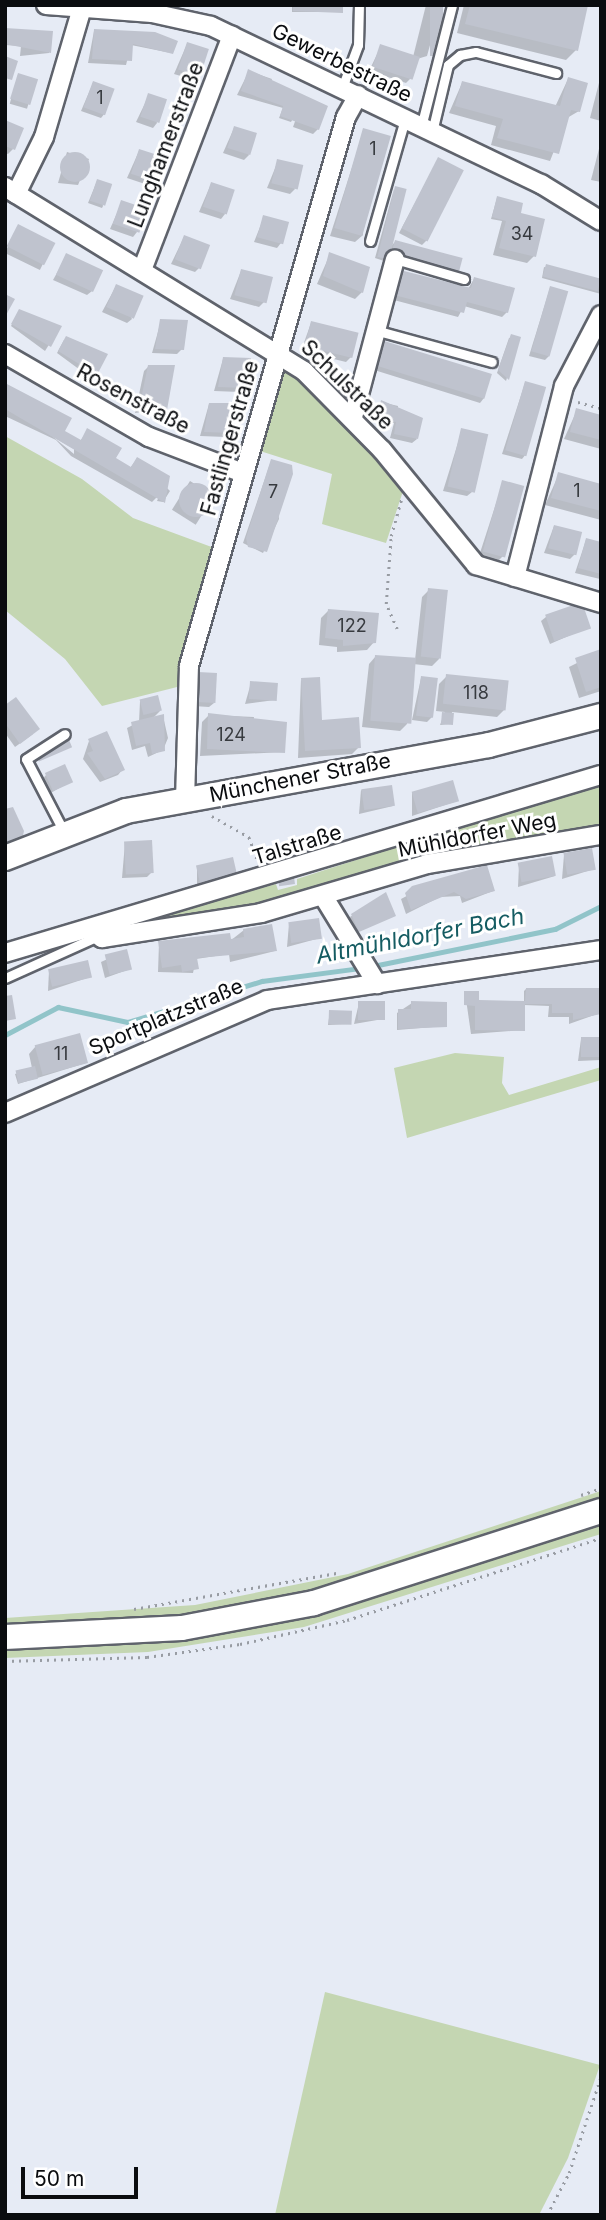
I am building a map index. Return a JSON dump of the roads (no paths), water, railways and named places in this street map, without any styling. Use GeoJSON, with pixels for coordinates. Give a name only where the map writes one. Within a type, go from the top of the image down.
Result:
{"type":"FeatureCollection","features":[{"type":"Feature","properties":{"kind":"street","name":"Gewerbestraße"},"geometry":{"type":"LineString","coordinates":[[46,5],[176,16],[232,36],[350,91],[601,221]]}},
{"type":"Feature","properties":{"kind":"street"},"geometry":{"type":"LineString","coordinates":[[11,190],[44,137],[82,8]]}},
{"type":"Feature","properties":{"kind":"street","name":"Lunghamerstraße"},"geometry":{"type":"LineString","coordinates":[[142,270],[232,36]]}},
{"type":"Feature","properties":{"kind":"street","name":"Fastlingerstraße"},"geometry":{"type":"LineString","coordinates":[[185,800],[189,666],[346,117],[350,91]]}},
{"type":"Feature","properties":{"kind":"street","name":"Schulstraße"},"geometry":{"type":"LineString","coordinates":[[11,190],[279,351],[353,417],[469,559],[515,577],[601,603]]}},
{"type":"Feature","properties":{"kind":"street"},"geometry":{"type":"LineString","coordinates":[[353,417],[395,260]]}},
{"type":"Feature","properties":{"kind":"street"},"geometry":{"type":"LineString","coordinates":[[515,577],[561,397],[576,354],[601,314]]}},
{"type":"Feature","properties":{"kind":"street","name":"Rosenstraße"},"geometry":{"type":"LineString","coordinates":[[5,354],[149,437],[243,473]]}},
{"type":"Feature","properties":{"kind":"street","name":"Münchener Straße"},"geometry":{"type":"LineString","coordinates":[[5,858],[105,816],[489,745],[601,716]]}},
{"type":"Feature","properties":{"kind":"street","name":"Talstraße"},"geometry":{"type":"LineString","coordinates":[[5,953],[94,934],[262,879],[601,775]]}},
{"type":"Feature","properties":{"kind":"street","name":"Mühldorfer Weg"},"geometry":{"type":"LineString","coordinates":[[94,934],[325,899],[427,864],[601,835]]}},
{"type":"Feature","properties":{"kind":"street"},"geometry":{"type":"LineString","coordinates":[[325,899],[375,980]]}},
{"type":"Feature","properties":{"kind":"street","name":"Sportplatzstraße"},"geometry":{"type":"LineString","coordinates":[[5,1113],[242,1006],[375,980],[601,950]]}},
{"type":"Feature","properties":{"kind":"street"},"geometry":{"type":"LineString","coordinates":[[5,1637],[182,1628],[314,1603],[601,1511]]}},
{"type":"Feature","properties":{"kind":"lane"},"geometry":{"type":"LineString","coordinates":[[350,91],[358,45],[359,5]]}},
{"type":"Feature","properties":{"kind":"lane"},"geometry":{"type":"LineString","coordinates":[[419,126],[452,5]]}},
{"type":"Feature","properties":{"kind":"lane"},"geometry":{"type":"LineString","coordinates":[[370,241],[448,65],[460,55],[476,52],[556,72]]}},
{"type":"Feature","properties":{"kind":"lane"},"geometry":{"type":"LineString","coordinates":[[395,260],[464,279]]}},
{"type":"Feature","properties":{"kind":"lane"},"geometry":{"type":"LineString","coordinates":[[375,330],[492,362]]}},
{"type":"Feature","properties":{"kind":"lane"},"geometry":{"type":"LineString","coordinates":[[65,734],[26,759],[65,834]]}},
{"type":"Feature","properties":{"kind":"lane"},"geometry":{"type":"LineString","coordinates":[[5,978],[94,934]]}},
{"type":"Feature","properties":{"kind":"waterway","name":"Altmühldorfer Bach"},"geometry":{"type":"LineString","coordinates":[[373,966],[555,929],[601,906]]}},
{"type":"Feature","properties":{"kind":"waterway","name":"Altmühldorfer Bach"},"geometry":{"type":"LineString","coordinates":[[5,1035],[58,1007],[128,1022],[262,981],[361,968]]}}]}
